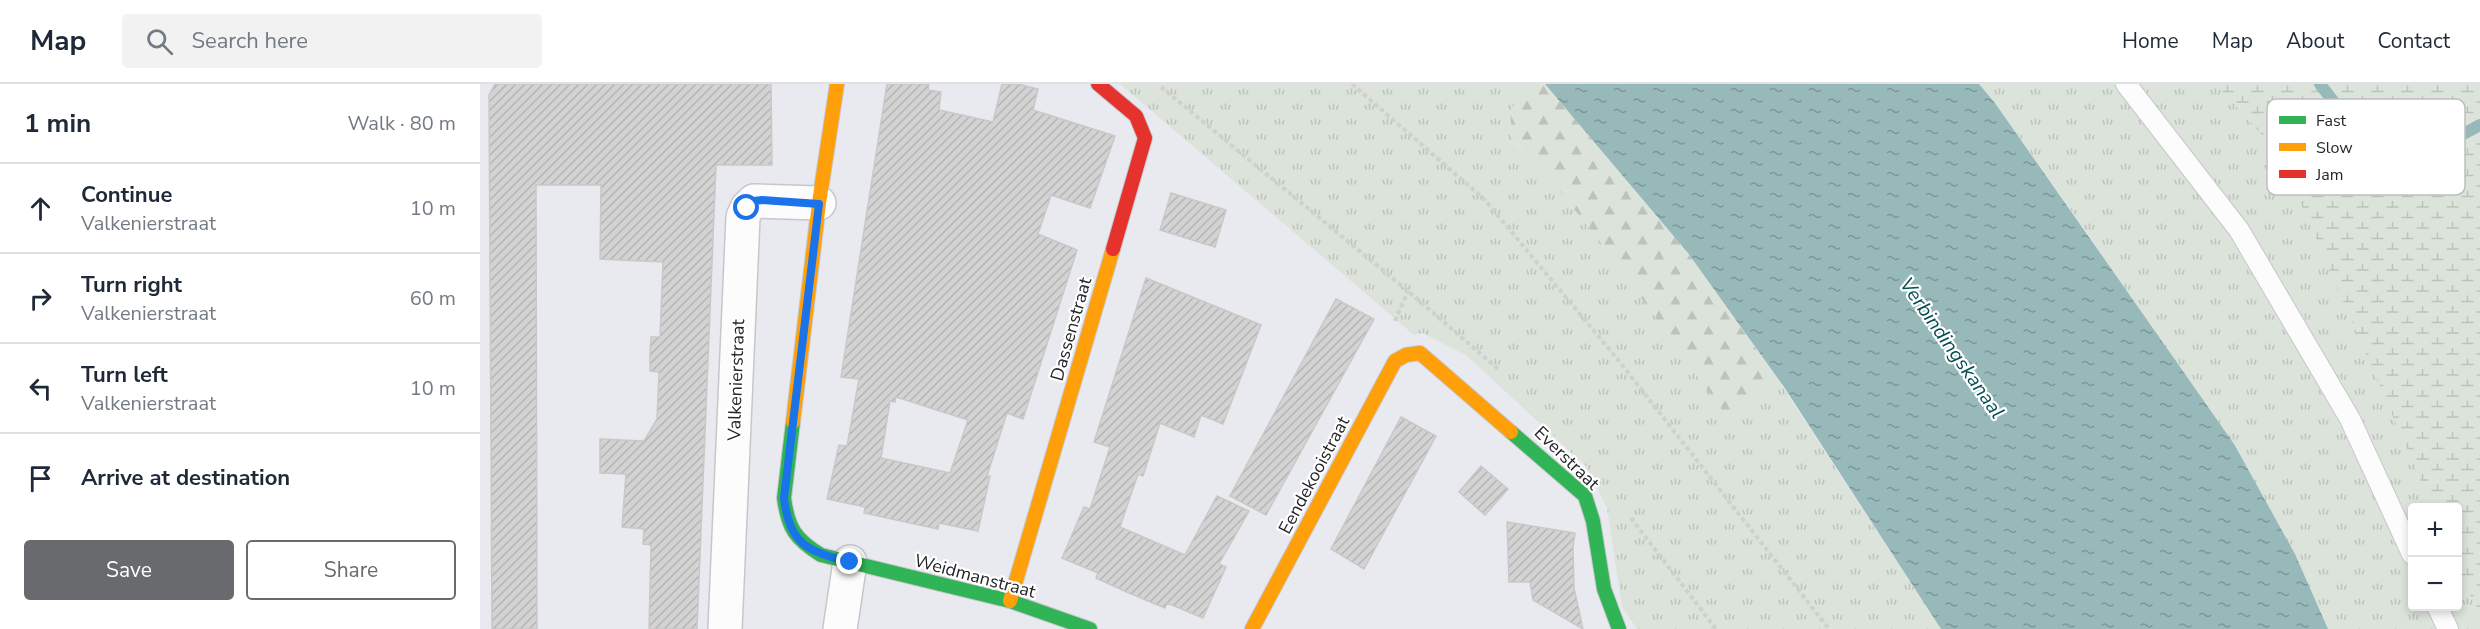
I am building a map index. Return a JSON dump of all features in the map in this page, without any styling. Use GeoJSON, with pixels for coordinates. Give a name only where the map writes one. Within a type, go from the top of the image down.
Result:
{"type":"FeatureCollection","features":[{"type":"Feature","properties":{"kind":"street"},"geometry":{"type":"LineString","coordinates":[[837,84],[819,204],[784,498],[787,521],[800,542],[821,555],[850,562],[840,629]]}},
{"type":"Feature","properties":{"kind":"street","name":"Dassenstraat"},"geometry":{"type":"LineString","coordinates":[[1010,602],[1145,138],[1136,116],[1098,84]]}},
{"type":"Feature","properties":{"kind":"street","name":"Valkenierstraat"},"geometry":{"type":"LineString","coordinates":[[725,629],[743,217],[747,208],[754,201],[819,204]]}},
{"type":"Feature","properties":{"kind":"street","name":"Eendekooistraat"},"geometry":{"type":"LineString","coordinates":[[1252,629],[1395,361],[1406,355],[1420,353]]}},
{"type":"Feature","properties":{"kind":"street","name":"Everstraat"},"geometry":{"type":"LineString","coordinates":[[1420,353],[1585,496],[1592,508],[1600,569],[1609,612],[1619,629]]}},
{"type":"Feature","properties":{"kind":"street","name":"Weidmanstraat"},"geometry":{"type":"LineString","coordinates":[[850,562],[1010,602],[1090,629]]}},
{"type":"Feature","properties":{"kind":"lane"},"geometry":{"type":"LineString","coordinates":[[2126,84],[2239,230],[2350,419],[2408,545]]}},
{"type":"Feature","properties":{"kind":"lane"},"geometry":{"type":"LineString","coordinates":[[2439,611],[2448,629]]}},
{"type":"Feature","properties":{"kind":"path"},"geometry":{"type":"LineString","coordinates":[[1352,84],[1484,199],[1619,361],[1829,629]]}},
{"type":"Feature","properties":{"kind":"green space"},"geometry":{"type":"Polygon","coordinates":[[[1120,84],[1523,84],[1510,114],[1513,141],[1544,172],[1603,245],[1727,416],[1776,377],[1941,629],[1637,629],[1622,607],[1607,508],[1586,466],[1467,356],[1423,333],[1414,335],[1120,84]]]}},
{"type":"Feature","properties":{"kind":"green space"},"geometry":{"type":"Polygon","coordinates":[[[1523,84],[1545,84],[1688,253],[1776,377],[1727,417],[1603,245],[1544,172],[1513,140],[1510,114],[1523,84]]]}},
{"type":"Feature","properties":{"kind":"green space"},"geometry":{"type":"Polygon","coordinates":[[[1979,84],[2480,84],[2480,629],[2328,629],[2295,554],[2087,233],[1995,103],[1979,84]]]}},
{"type":"Feature","properties":{"kind":"green space"},"geometry":{"type":"Polygon","coordinates":[[[2216,84],[2480,84],[2480,619],[2462,576],[2462,503],[2430,503],[2297,195],[2465,195],[2465,99],[2267,99],[2267,141],[2216,84]]]}},
{"type":"Feature","properties":{"kind":"water","name":"Verbindingskanaal"},"geometry":{"type":"Polygon","coordinates":[[[1545,84],[1979,84],[1995,103],[2234,444],[2295,554],[2328,629],[1941,629],[1784,387],[1688,253],[1545,84]]]}},
{"type":"Feature","properties":{"kind":"building"},"geometry":{"type":"Polygon","coordinates":[[[495,84],[771,84],[772,165],[716,165],[697,629],[649,629],[651,545],[643,544],[644,529],[622,527],[626,474],[600,473],[600,439],[644,441],[657,419],[659,372],[650,371],[650,352],[651,337],[660,337],[663,262],[600,259],[601,185],[536,185],[537,629],[492,629],[489,95],[495,84]]]}},
{"type":"Feature","properties":{"kind":"building"},"geometry":{"type":"Polygon","coordinates":[[[887,84],[929,84],[928,90],[941,92],[939,110],[993,122],[1002,84],[1018,84],[1038,89],[1033,110],[1115,136],[1090,208],[1051,195],[1038,234],[1077,250],[1023,419],[1007,413],[987,476],[990,476],[978,531],[939,523],[938,529],[864,513],[865,507],[827,499],[839,445],[847,446],[859,379],[841,377],[887,84]],[[896,397],[895,402],[890,401],[881,458],[950,473],[968,420],[896,397]]]}},
{"type":"Feature","properties":{"kind":"building"},"geometry":{"type":"Polygon","coordinates":[[[1171,193],[1226,210],[1215,247],[1160,230],[1171,193]]]}},
{"type":"Feature","properties":{"kind":"building"},"geometry":{"type":"Polygon","coordinates":[[[1146,278],[1261,325],[1223,424],[1201,415],[1194,437],[1160,423],[1143,476],[1138,474],[1120,527],[1185,555],[1217,496],[1249,511],[1219,564],[1226,567],[1203,618],[1167,603],[1165,608],[1129,593],[1096,578],[1098,573],[1062,558],[1084,507],[1090,509],[1110,447],[1094,442],[1146,278]]]}},
{"type":"Feature","properties":{"kind":"building"},"geometry":{"type":"Polygon","coordinates":[[[1336,299],[1374,319],[1266,515],[1230,496],[1336,299]]]}},
{"type":"Feature","properties":{"kind":"building"},"geometry":{"type":"Polygon","coordinates":[[[1401,417],[1436,436],[1364,569],[1331,549],[1401,417]]]}},
{"type":"Feature","properties":{"kind":"building"},"geometry":{"type":"Polygon","coordinates":[[[1481,466],[1508,489],[1485,515],[1459,492],[1481,466]]]}},
{"type":"Feature","properties":{"kind":"building"},"geometry":{"type":"Polygon","coordinates":[[[1507,522],[1575,533],[1574,588],[1583,629],[1533,600],[1530,582],[1509,582],[1507,522]]]}},
{"type":"Feature","properties":{"kind":"waterway"},"geometry":{"type":"LineString","coordinates":[[2320,84],[2332,99]]}},
{"type":"Feature","properties":{"kind":"waterway"},"geometry":{"type":"LineString","coordinates":[[2465,133],[2480,125]]}},
{"type":"Feature","properties":{"kind":"traffic: fast"},"geometry":{"type":"LineString","coordinates":[[793,422],[784,498],[794,532],[812,549],[821,555],[1010,601],[1090,629]]}},
{"type":"Feature","properties":{"kind":"traffic: fast"},"geometry":{"type":"LineString","coordinates":[[1511,432],[1585,496],[1593,521],[1604,589],[1619,629]]}},
{"type":"Feature","properties":{"kind":"traffic: slow"},"geometry":{"type":"LineString","coordinates":[[793,422],[819,203],[837,84]]}},
{"type":"Feature","properties":{"kind":"traffic: slow"},"geometry":{"type":"LineString","coordinates":[[1010,601],[1113,249]]}},
{"type":"Feature","properties":{"kind":"traffic: slow"},"geometry":{"type":"LineString","coordinates":[[1252,629],[1395,361],[1406,355],[1420,353],[1511,432]]}},
{"type":"Feature","properties":{"kind":"traffic: jam"},"geometry":{"type":"LineString","coordinates":[[1098,84],[1136,116],[1145,138],[1113,249]]}},
{"type":"Feature","properties":{"kind":"route"},"geometry":{"type":"LineString","coordinates":[[747,208],[754,201],[762,200],[819,204],[784,498],[787,521],[800,542],[821,555],[850,562]]}}]}
